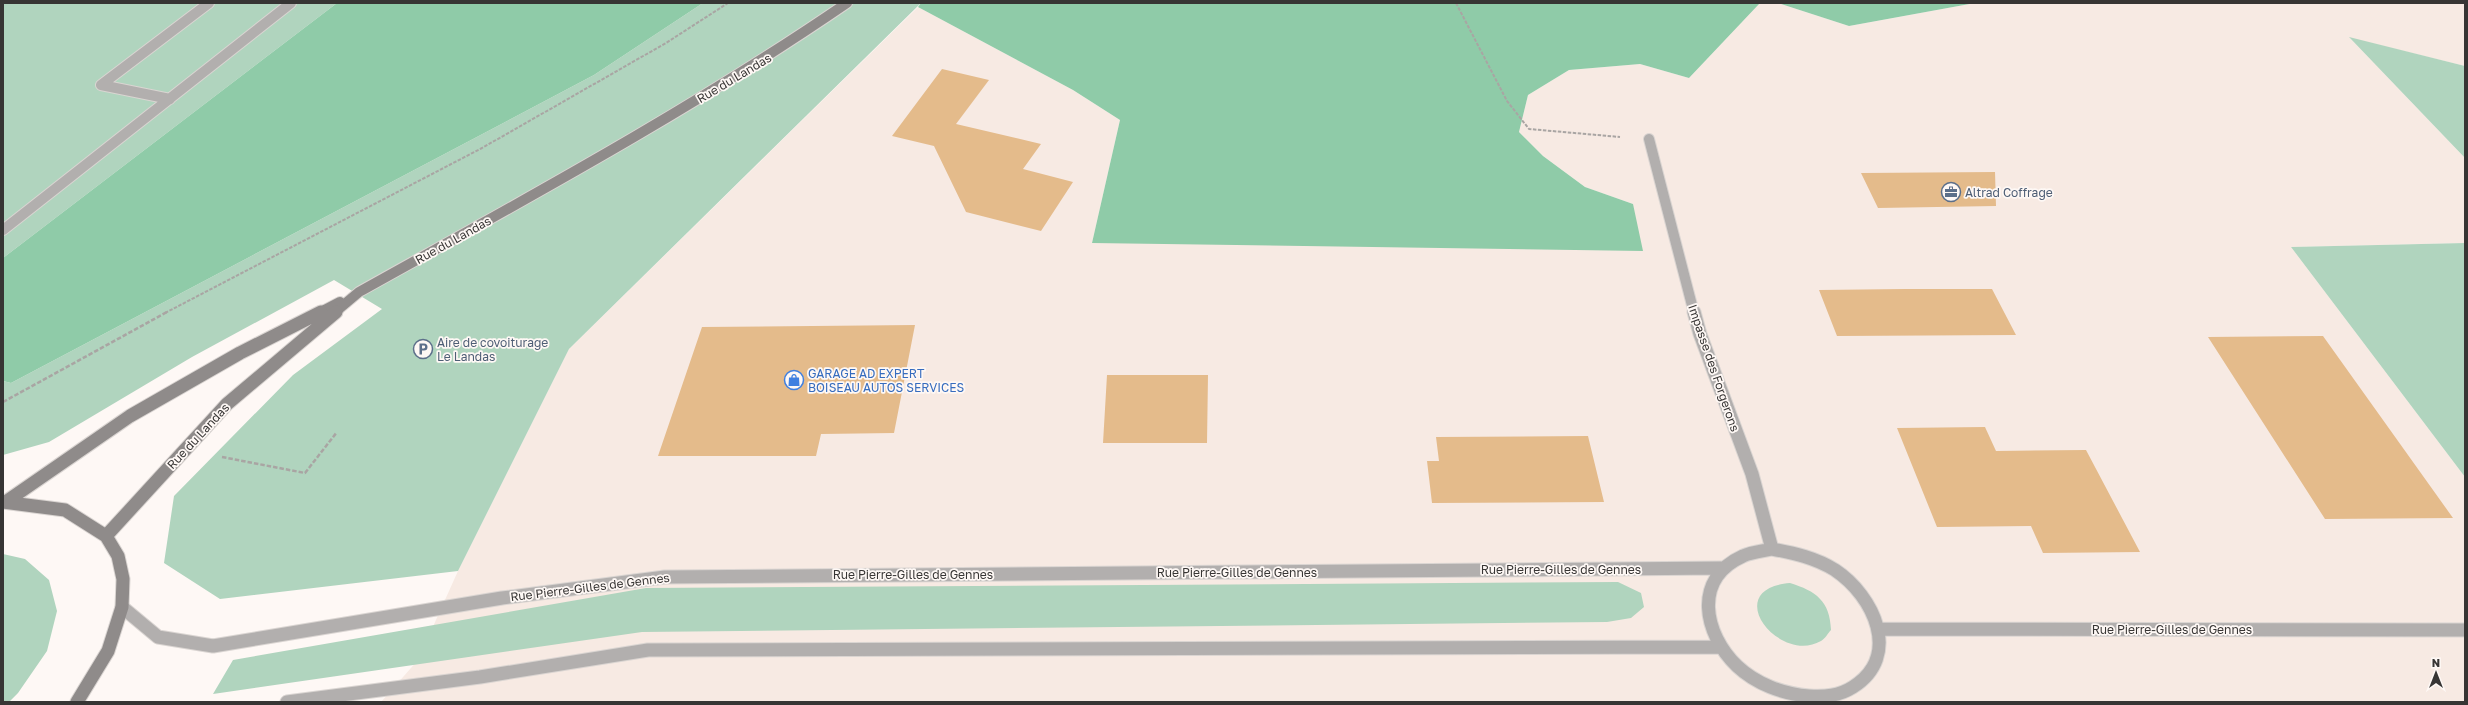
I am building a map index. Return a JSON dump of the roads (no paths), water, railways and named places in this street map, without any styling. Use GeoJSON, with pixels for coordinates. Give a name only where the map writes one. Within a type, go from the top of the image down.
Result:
{"type":"FeatureCollection","features":[{"type":"Feature","properties":{"kind":"street"},"geometry":{"type":"LineString","coordinates":[[170,99],[101,85],[209,3]]}},
{"type":"Feature","properties":{"kind":"street"},"geometry":{"type":"LineString","coordinates":[[3,230],[291,3]]}},
{"type":"Feature","properties":{"kind":"street","name":"Rue du Landas"},"geometry":{"type":"LineString","coordinates":[[106,536],[227,404],[359,292],[556,184],[770,56],[847,3]]}},
{"type":"Feature","properties":{"kind":"street","name":"Impasse des Forgerons"},"geometry":{"type":"LineString","coordinates":[[1649,139],[1666,210],[1700,334],[1752,474],[1772,549]]}},
{"type":"Feature","properties":{"kind":"street"},"geometry":{"type":"LineString","coordinates":[[5,501],[130,416],[240,353],[359,292]]}},
{"type":"Feature","properties":{"kind":"street"},"geometry":{"type":"LineString","coordinates":[[5,501],[65,510],[106,536],[118,556],[124,579],[122,607],[108,652],[77,702]]}},
{"type":"Feature","properties":{"kind":"street"},"geometry":{"type":"LineString","coordinates":[[1772,549],[1800,553],[1826,564],[1850,582],[1869,604],[1878,629],[1879,651],[1872,671],[1856,686],[1835,695],[1810,699],[1784,692],[1760,682],[1738,666],[1721,647],[1710,626],[1706,604],[1710,584],[1721,568],[1735,558],[1752,551],[1772,549]]}},
{"type":"Feature","properties":{"kind":"street","name":"Rue Pierre-Gilles de Gennes"},"geometry":{"type":"LineString","coordinates":[[122,607],[158,637],[213,646],[502,598],[665,577],[1721,568]]}},
{"type":"Feature","properties":{"kind":"street","name":"Rue Pierre-Gilles de Gennes"},"geometry":{"type":"LineString","coordinates":[[1878,629],[2465,630]]}},
{"type":"Feature","properties":{"kind":"street"},"geometry":{"type":"LineString","coordinates":[[287,702],[480,677],[648,650],[1721,647]]}},
{"type":"Feature","properties":{"kind":"place","name":"Altrad Coffrage"},"geometry":{"type":"Point","coordinates":[1951,192]}},
{"type":"Feature","properties":{"kind":"place","name":"Aire de covoiturage Le Landas"},"geometry":{"type":"Point","coordinates":[423,349]}},
{"type":"Feature","properties":{"kind":"place","name":"GARAGE AD EXPERT BOISEAU AUTOS SERVICES"},"geometry":{"type":"Point","coordinates":[794,380]}}]}
